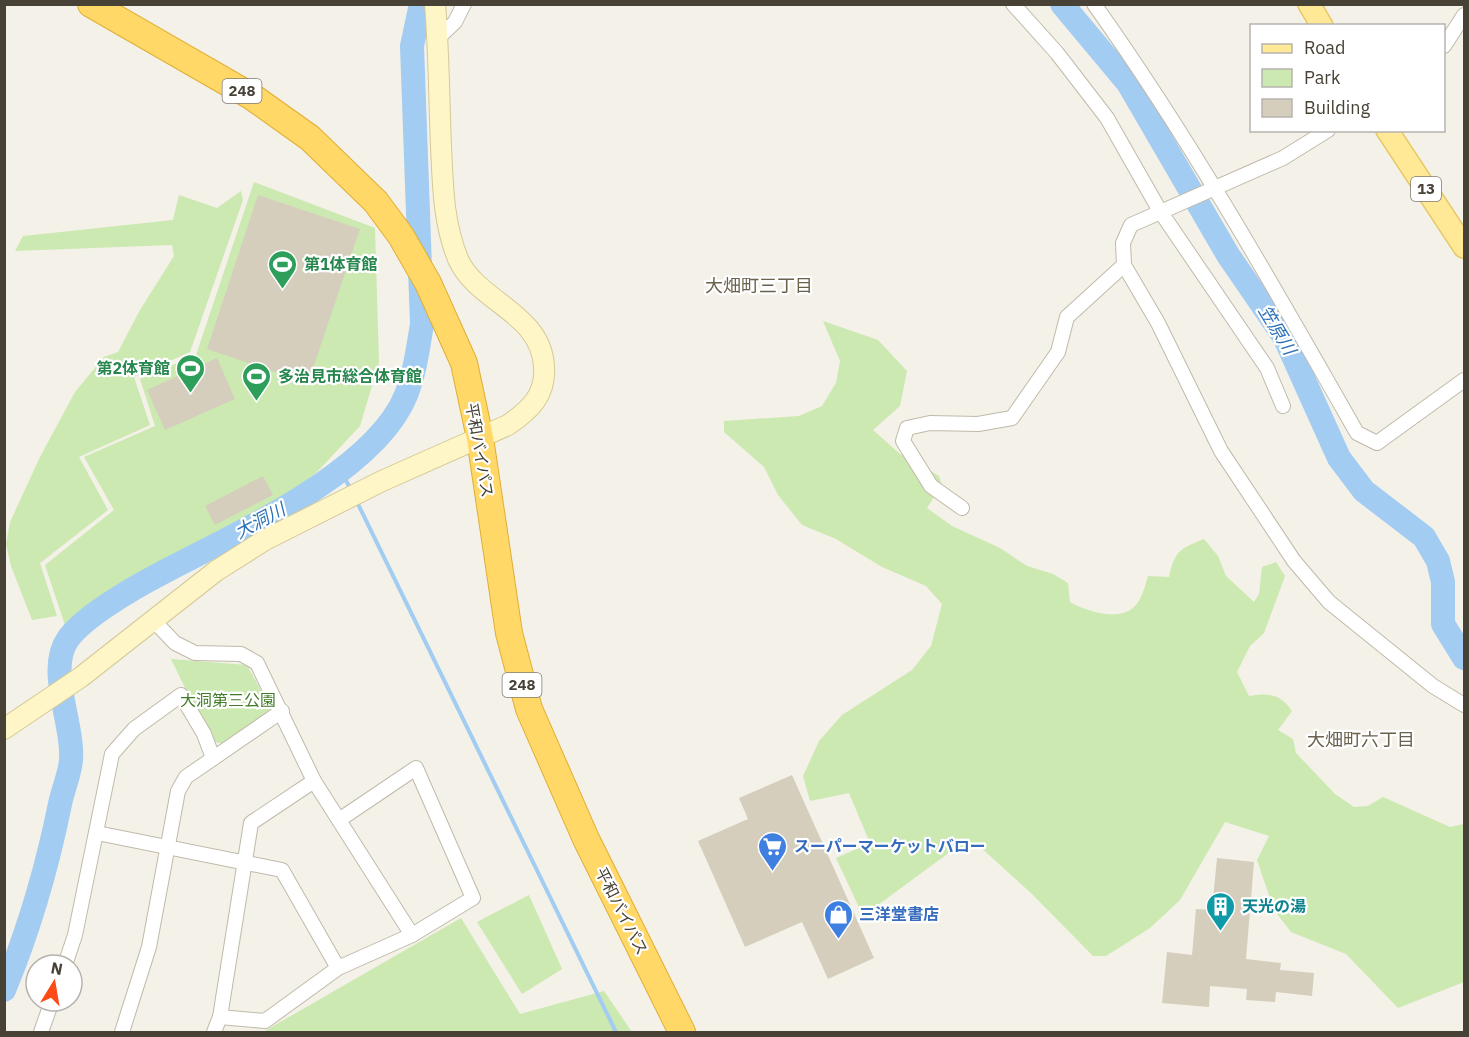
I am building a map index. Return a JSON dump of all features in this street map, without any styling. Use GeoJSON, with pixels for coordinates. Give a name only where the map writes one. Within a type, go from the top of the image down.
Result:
{"type":"FeatureCollection","features":[{"type":"Feature","properties":{"kind":"highway","name":"平和バイパス"},"geometry":{"type":"LineString","coordinates":[[90,4],[282,115],[310,138],[375,202],[406,245],[441,312],[464,363],[480,438],[509,633],[529,709],[586,840],[682,1032]]}},
{"type":"Feature","properties":{"kind":"main road"},"geometry":{"type":"LineString","coordinates":[[1309,4],[1321,24]]}},
{"type":"Feature","properties":{"kind":"main road","name":"13"},"geometry":{"type":"LineString","coordinates":[[1388,132],[1464,247]]}},
{"type":"Feature","properties":{"kind":"street"},"geometry":{"type":"LineString","coordinates":[[437,39],[455,22],[464,4]]}},
{"type":"Feature","properties":{"kind":"street"},"geometry":{"type":"LineString","coordinates":[[1013,4],[1057,53],[1107,118],[1160,211],[1267,368],[1283,406]]}},
{"type":"Feature","properties":{"kind":"street"},"geometry":{"type":"LineString","coordinates":[[1095,4],[1214,187],[1357,433],[1377,442],[1464,380]]}},
{"type":"Feature","properties":{"kind":"street"},"geometry":{"type":"LineString","coordinates":[[4,729],[81,677],[216,571],[265,540],[382,481],[480,438],[526,413],[539,398],[544,367],[542,353],[526,324],[472,280],[459,260],[444,217],[436,10]]}},
{"type":"Feature","properties":{"kind":"street"},"geometry":{"type":"LineString","coordinates":[[1445,43],[1464,15]]}},
{"type":"Feature","properties":{"kind":"street"},"geometry":{"type":"LineString","coordinates":[[1325,132],[1283,158],[1131,225],[1123,243],[1124,265],[1158,323],[1221,451],[1294,561],[1329,602],[1433,686],[1464,705]]}},
{"type":"Feature","properties":{"kind":"street"},"geometry":{"type":"LineString","coordinates":[[962,508],[931,486],[903,441],[907,428],[930,423],[978,424],[1011,418],[1058,352],[1067,317],[1124,265]]}},
{"type":"Feature","properties":{"kind":"street"},"geometry":{"type":"LineString","coordinates":[[154,621],[175,643],[195,653],[241,654],[257,663],[314,781],[412,935]]}},
{"type":"Feature","properties":{"kind":"street"},"geometry":{"type":"LineString","coordinates":[[69,953],[75,935],[112,754],[134,729],[181,695],[204,734],[213,758]]}},
{"type":"Feature","properties":{"kind":"street"},"geometry":{"type":"LineString","coordinates":[[122,1032],[149,947],[178,791],[186,777],[282,711]]}},
{"type":"Feature","properties":{"kind":"street"},"geometry":{"type":"LineString","coordinates":[[220,1017],[265,1021],[338,968],[412,935],[473,898],[416,768],[339,820]]}},
{"type":"Feature","properties":{"kind":"street"},"geometry":{"type":"LineString","coordinates":[[214,1032],[220,1017],[251,823],[314,781]]}},
{"type":"Feature","properties":{"kind":"street"},"geometry":{"type":"LineString","coordinates":[[97,833],[282,870],[338,968]]}},
{"type":"Feature","properties":{"kind":"street"},"geometry":{"type":"LineString","coordinates":[[41,1032],[48,1013]]}},
{"type":"Feature","properties":{"kind":"green space","name":"多治見市総合体育館"},"geometry":{"type":"Polygon","coordinates":[[[254,182],[375,228],[379,363],[360,426],[317,472],[279,503],[136,582],[66,628],[45,565],[114,510],[84,457],[155,426],[140,379],[196,355],[254,182]]]}},
{"type":"Feature","properties":{"kind":"green space"},"geometry":{"type":"Polygon","coordinates":[[[241,191],[243,200],[190,352],[134,377],[150,425],[79,457],[108,510],[40,563],[57,616],[32,620],[11,566],[6,544],[10,522],[40,457],[75,392],[104,357],[118,352],[140,310],[174,256],[172,245],[15,251],[23,236],[173,220],[179,195],[217,208],[241,191]]]}},
{"type":"Feature","properties":{"kind":"green space"},"geometry":{"type":"Polygon","coordinates":[[[823,321],[878,340],[907,371],[900,406],[873,430],[900,454],[939,476],[942,485],[927,508],[952,526],[1000,548],[1027,566],[1053,574],[1068,583],[1070,602],[1084,609],[1102,613],[1120,614],[1127,611],[1139,601],[1148,576],[1169,577],[1173,562],[1179,552],[1204,539],[1218,556],[1226,576],[1254,602],[1259,594],[1262,567],[1276,562],[1285,576],[1264,633],[1250,646],[1237,672],[1249,696],[1273,696],[1287,705],[1292,711],[1278,730],[1293,739],[1296,753],[1335,794],[1354,807],[1368,806],[1383,797],[1450,827],[1464,824],[1464,982],[1398,1008],[1346,954],[1291,932],[1274,910],[1257,860],[1269,836],[1225,822],[1180,900],[1150,928],[1106,956],[1093,956],[1032,894],[979,846],[954,849],[863,916],[836,858],[870,843],[849,793],[810,801],[803,776],[819,741],[842,715],[912,670],[931,646],[942,604],[926,586],[882,567],[836,539],[802,525],[778,495],[764,467],[724,432],[724,421],[799,416],[822,406],[836,383],[840,361],[823,321]]]}},
{"type":"Feature","properties":{"kind":"green space","name":"大洞第三公園"},"geometry":{"type":"Polygon","coordinates":[[[171,659],[247,665],[271,709],[224,744],[211,741],[171,659]]]}},
{"type":"Feature","properties":{"kind":"green space"},"geometry":{"type":"Polygon","coordinates":[[[529,895],[562,969],[522,994],[477,922],[529,895]]]}},
{"type":"Feature","properties":{"kind":"green space"},"geometry":{"type":"Polygon","coordinates":[[[461,918],[520,1014],[604,991],[632,1032],[263,1032],[461,918]]]}},
{"type":"Feature","properties":{"kind":"building","name":"第1体育館"},"geometry":{"type":"Polygon","coordinates":[[[258,195],[360,229],[308,383],[207,349],[258,195]]]}},
{"type":"Feature","properties":{"kind":"building","name":"第2体育館"},"geometry":{"type":"Polygon","coordinates":[[[217,358],[235,399],[165,430],[147,390],[217,358]]]}},
{"type":"Feature","properties":{"kind":"building"},"geometry":{"type":"Polygon","coordinates":[[[263,476],[273,495],[215,525],[205,506],[263,476]]]}},
{"type":"Feature","properties":{"kind":"building","name":"スーパーマーケットバロー"},"geometry":{"type":"Polygon","coordinates":[[[792,775],[874,958],[828,979],[802,922],[745,947],[698,841],[748,819],[739,798],[792,775]]]}},
{"type":"Feature","properties":{"kind":"building","name":"天光の湯"},"geometry":{"type":"Polygon","coordinates":[[[1217,858],[1254,862],[1246,959],[1281,963],[1280,970],[1314,973],[1312,996],[1276,992],[1275,1002],[1246,1000],[1247,989],[1210,986],[1209,1007],[1162,1003],[1167,952],[1192,955],[1196,909],[1212,910],[1217,858]]]}},
{"type":"Feature","properties":{"kind":"waterway","name":"大洞川"},"geometry":{"type":"LineString","coordinates":[[4,990],[36,898],[71,760],[69,730],[60,681],[62,652],[68,639],[85,621],[124,594],[261,521],[298,500],[333,476],[364,451],[389,424],[406,395],[414,369],[422,324],[412,46],[421,4]]}},
{"type":"Feature","properties":{"kind":"waterway","name":"笠原川"},"geometry":{"type":"LineString","coordinates":[[1062,4],[1128,83],[1228,255],[1285,338],[1339,458],[1364,491],[1424,537],[1438,561],[1443,582],[1443,624],[1464,658]]}},
{"type":"Feature","properties":{"kind":"waterway"},"geometry":{"type":"LineString","coordinates":[[341,471],[351,490]]}},
{"type":"Feature","properties":{"kind":"waterway"},"geometry":{"type":"LineString","coordinates":[[356,500],[616,1032]]}},
{"type":"Feature","properties":{"kind":"place","name":"第1体育館"},"geometry":{"type":"Point","coordinates":[283,290]}},
{"type":"Feature","properties":{"kind":"place","name":"第2体育館"},"geometry":{"type":"Point","coordinates":[191,394]}},
{"type":"Feature","properties":{"kind":"place","name":"多治見市総合体育館"},"geometry":{"type":"Point","coordinates":[257,402]}},
{"type":"Feature","properties":{"kind":"place","name":"スーパーマーケットバロー"},"geometry":{"type":"Point","coordinates":[773,872]}},
{"type":"Feature","properties":{"kind":"place","name":"天光の湯"},"geometry":{"type":"Point","coordinates":[1221,932]}},
{"type":"Feature","properties":{"kind":"place","name":"三洋堂書店"},"geometry":{"type":"Point","coordinates":[838,940]}},
{"type":"Feature","properties":{"kind":"district","name":"大畑町三丁目"},"geometry":{"type":"Point","coordinates":[759,286]}},
{"type":"Feature","properties":{"kind":"district","name":"大畑町六丁目"},"geometry":{"type":"Point","coordinates":[1361,740]}}]}
